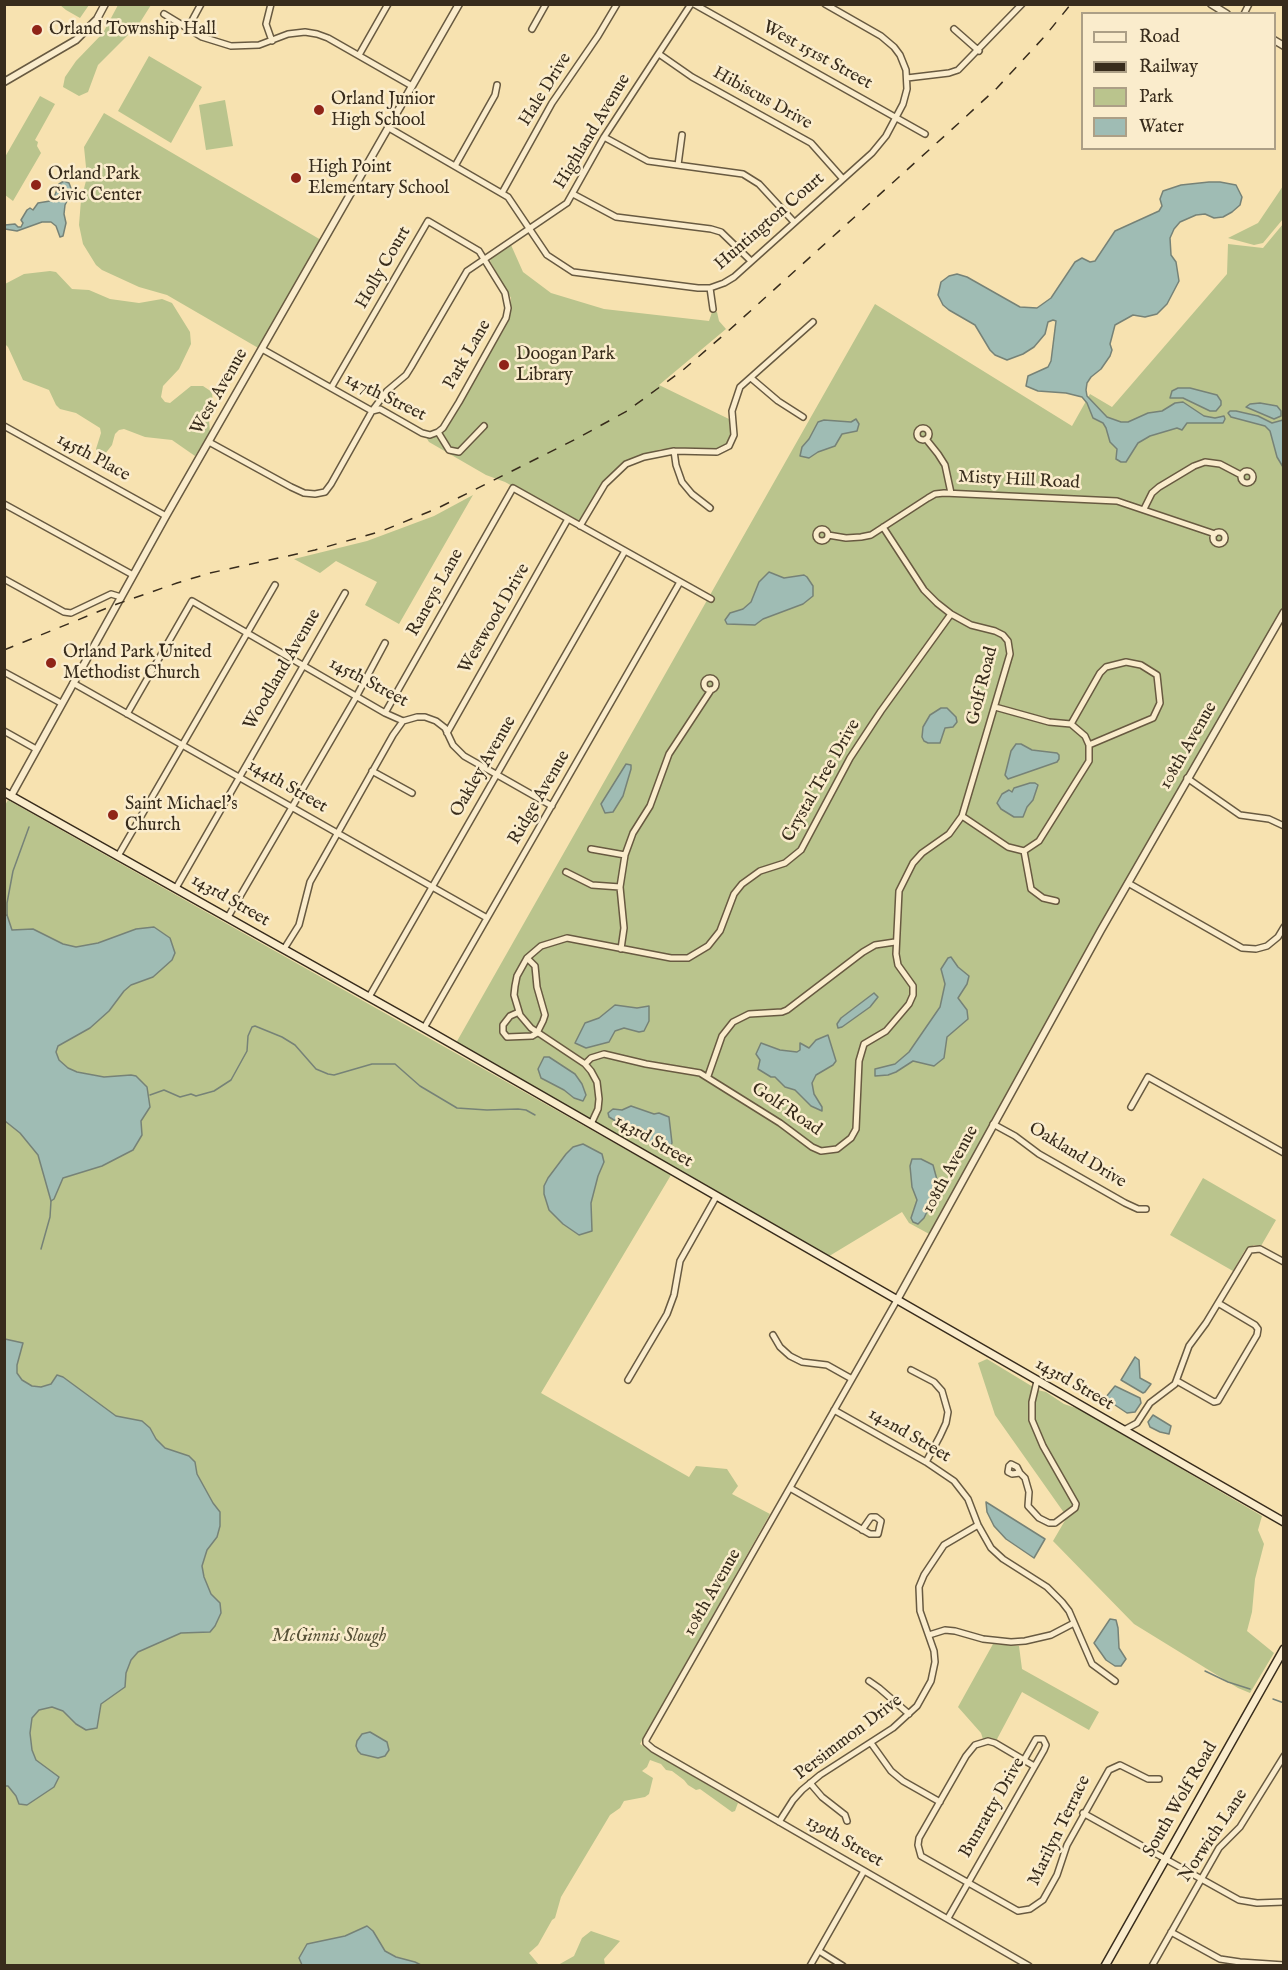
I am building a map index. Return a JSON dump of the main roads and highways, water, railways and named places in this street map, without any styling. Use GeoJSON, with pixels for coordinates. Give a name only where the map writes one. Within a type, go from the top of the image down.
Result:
{"type":"FeatureCollection","features":[{"type":"Feature","properties":{"kind":"main road","name":"143rd Street"},"geometry":{"type":"LineString","coordinates":[[8,794],[424,1028],[1284,1522]]}},
{"type":"Feature","properties":{"kind":"main road","name":"South Wolf Road"},"geometry":{"type":"LineString","coordinates":[[1105,1965],[1284,1649]]}},
{"type":"Feature","properties":{"kind":"water"},"geometry":{"type":"Polygon","coordinates":[[[64,181],[69,183],[72,191],[65,205],[66,223],[63,236],[60,237],[56,226],[51,222],[42,222],[17,231],[5,229],[5,225],[15,224],[21,227],[23,223],[21,220],[27,210],[30,208],[33,210],[38,203],[50,201],[59,184],[64,181]]]}},
{"type":"Feature","properties":{"kind":"water"},"geometry":{"type":"Polygon","coordinates":[[[1209,182],[1236,185],[1242,197],[1240,205],[1223,217],[1196,215],[1180,222],[1174,229],[1170,238],[1171,255],[1176,262],[1179,281],[1167,304],[1157,314],[1145,317],[1133,315],[1115,325],[1110,344],[1112,350],[1110,356],[1101,369],[1091,377],[1086,390],[1087,396],[1107,417],[1121,422],[1128,422],[1183,402],[1204,416],[1215,418],[1224,416],[1223,423],[1187,423],[1182,430],[1177,428],[1150,436],[1138,443],[1126,462],[1121,462],[1116,459],[1117,449],[1110,442],[1103,423],[1093,418],[1082,397],[1066,393],[1038,391],[1026,386],[1028,376],[1048,367],[1051,361],[1056,321],[1048,322],[1045,334],[1034,347],[1007,360],[995,355],[975,325],[949,310],[943,305],[938,295],[941,282],[957,274],[967,277],[1020,307],[1037,308],[1051,298],[1075,262],[1082,258],[1090,262],[1095,261],[1115,231],[1159,211],[1162,206],[1160,199],[1163,191],[1181,185],[1209,182]]]}},
{"type":"Feature","properties":{"kind":"water"},"geometry":{"type":"Polygon","coordinates":[[[1178,388],[1190,388],[1217,395],[1221,405],[1216,411],[1210,411],[1183,398],[1170,398],[1172,391],[1178,388]]]}},
{"type":"Feature","properties":{"kind":"water"},"geometry":{"type":"Polygon","coordinates":[[[1260,403],[1277,406],[1281,411],[1281,416],[1274,419],[1246,407],[1260,403]]]}},
{"type":"Feature","properties":{"kind":"water"},"geometry":{"type":"Polygon","coordinates":[[[1230,411],[1258,416],[1272,423],[1283,420],[1283,467],[1277,457],[1270,431],[1265,426],[1231,417],[1228,413],[1230,411]]]}},
{"type":"Feature","properties":{"kind":"water"},"geometry":{"type":"Polygon","coordinates":[[[856,419],[859,424],[857,431],[842,434],[835,446],[809,458],[800,456],[802,447],[818,422],[824,420],[851,422],[856,419]]]}},
{"type":"Feature","properties":{"kind":"water"},"geometry":{"type":"Polygon","coordinates":[[[769,572],[784,578],[804,575],[813,586],[813,596],[803,604],[763,619],[755,625],[727,624],[725,620],[730,613],[743,609],[751,602],[759,582],[769,572]]]}},
{"type":"Feature","properties":{"kind":"water"},"geometry":{"type":"Polygon","coordinates":[[[941,708],[947,708],[956,717],[957,722],[953,727],[945,728],[940,743],[928,743],[922,737],[923,727],[930,715],[941,708]]]}},
{"type":"Feature","properties":{"kind":"water"},"geometry":{"type":"Polygon","coordinates":[[[1016,744],[1032,750],[1057,753],[1059,759],[1057,762],[1008,779],[1005,775],[1011,751],[1016,744]]]}},
{"type":"Feature","properties":{"kind":"water"},"geometry":{"type":"Polygon","coordinates":[[[626,764],[631,765],[631,769],[623,796],[613,812],[605,813],[601,804],[626,764]]]}},
{"type":"Feature","properties":{"kind":"water"},"geometry":{"type":"Polygon","coordinates":[[[1030,783],[1038,785],[1033,800],[1023,817],[1014,817],[1001,809],[997,803],[1002,794],[1030,783]]]}},
{"type":"Feature","properties":{"kind":"water"},"geometry":{"type":"Polygon","coordinates":[[[7,915],[12,930],[33,929],[63,944],[76,947],[98,943],[136,929],[154,927],[170,938],[175,953],[172,960],[153,977],[131,985],[124,991],[109,1011],[90,1028],[58,1046],[56,1052],[59,1060],[77,1072],[104,1077],[136,1076],[147,1087],[150,1107],[141,1121],[142,1135],[133,1150],[102,1166],[63,1178],[51,1201],[38,1155],[20,1133],[5,1121],[4,916],[7,915]]]}},
{"type":"Feature","properties":{"kind":"water"},"geometry":{"type":"Polygon","coordinates":[[[951,957],[969,976],[958,998],[967,1010],[968,1019],[947,1037],[944,1058],[934,1066],[913,1061],[896,1072],[875,1076],[875,1069],[895,1064],[909,1052],[940,1007],[945,984],[941,969],[951,957]]]}},
{"type":"Feature","properties":{"kind":"water"},"geometry":{"type":"Polygon","coordinates":[[[874,993],[878,997],[870,1007],[838,1028],[837,1024],[841,1018],[874,993]]]}},
{"type":"Feature","properties":{"kind":"water"},"geometry":{"type":"Polygon","coordinates":[[[615,1005],[637,1008],[649,1006],[649,1021],[644,1031],[624,1028],[615,1031],[609,1042],[586,1048],[575,1043],[585,1023],[599,1018],[615,1005]]]}},
{"type":"Feature","properties":{"kind":"water"},"geometry":{"type":"Polygon","coordinates":[[[828,1035],[836,1061],[816,1075],[812,1083],[814,1094],[822,1111],[811,1106],[795,1090],[785,1087],[775,1077],[758,1069],[760,1060],[756,1054],[761,1043],[780,1050],[797,1052],[800,1050],[800,1043],[809,1048],[816,1040],[828,1035]]]}},
{"type":"Feature","properties":{"kind":"water"},"geometry":{"type":"Polygon","coordinates":[[[544,1057],[549,1057],[575,1074],[586,1095],[583,1101],[541,1078],[538,1069],[544,1057]]]}},
{"type":"Feature","properties":{"kind":"water"},"geometry":{"type":"Polygon","coordinates":[[[631,1106],[669,1117],[672,1143],[670,1147],[659,1147],[609,1117],[608,1113],[613,1109],[622,1110],[631,1106]]]}},
{"type":"Feature","properties":{"kind":"water"},"geometry":{"type":"Polygon","coordinates":[[[583,1144],[602,1154],[604,1162],[591,1203],[592,1231],[579,1235],[549,1210],[544,1186],[566,1154],[573,1147],[583,1144]]]}},
{"type":"Feature","properties":{"kind":"water"},"geometry":{"type":"Polygon","coordinates":[[[912,1159],[921,1159],[933,1165],[939,1187],[924,1218],[918,1224],[911,1218],[917,1200],[912,1187],[910,1166],[912,1159]]]}},
{"type":"Feature","properties":{"kind":"water","name":"McGinnis Slough"},"geometry":{"type":"Polygon","coordinates":[[[5,1339],[23,1343],[17,1365],[17,1373],[22,1380],[32,1386],[41,1387],[51,1384],[57,1375],[63,1377],[116,1416],[142,1421],[165,1448],[189,1456],[195,1462],[197,1474],[220,1512],[217,1537],[207,1550],[202,1566],[211,1594],[220,1603],[221,1613],[215,1626],[210,1632],[181,1633],[138,1652],[131,1660],[126,1673],[125,1687],[101,1704],[97,1728],[86,1730],[63,1711],[52,1707],[39,1710],[32,1718],[30,1733],[32,1750],[36,1760],[59,1777],[54,1787],[27,1805],[19,1804],[8,1786],[4,1786],[5,1339]]]}},
{"type":"Feature","properties":{"kind":"water"},"geometry":{"type":"Polygon","coordinates":[[[1135,1357],[1139,1360],[1140,1378],[1151,1384],[1143,1393],[1121,1380],[1135,1357]]]}},
{"type":"Feature","properties":{"kind":"water"},"geometry":{"type":"Polygon","coordinates":[[[1115,1386],[1140,1398],[1141,1403],[1135,1412],[1127,1413],[1106,1399],[1115,1386]]]}},
{"type":"Feature","properties":{"kind":"water"},"geometry":{"type":"Polygon","coordinates":[[[1153,1415],[1171,1426],[1169,1434],[1150,1427],[1148,1422],[1153,1415]]]}},
{"type":"Feature","properties":{"kind":"water"},"geometry":{"type":"Polygon","coordinates":[[[986,1502],[1045,1539],[1034,1558],[1006,1539],[994,1526],[987,1512],[986,1502]]]}},
{"type":"Feature","properties":{"kind":"water"},"geometry":{"type":"Polygon","coordinates":[[[1110,1619],[1116,1620],[1119,1648],[1126,1659],[1121,1666],[1115,1666],[1106,1660],[1094,1643],[1110,1619]]]}},
{"type":"Feature","properties":{"kind":"water"},"geometry":{"type":"Polygon","coordinates":[[[370,1732],[387,1742],[389,1750],[385,1756],[378,1758],[361,1754],[358,1751],[357,1741],[362,1734],[370,1732]]]}},
{"type":"Feature","properties":{"kind":"water"},"geometry":{"type":"Polygon","coordinates":[[[367,1926],[373,1931],[385,1951],[421,1965],[302,1965],[299,1958],[307,1944],[345,1936],[367,1926]]]}},
{"type":"Feature","properties":{"kind":"waterway"},"geometry":{"type":"LineString","coordinates":[[7,915],[13,871],[29,827]]}},
{"type":"Feature","properties":{"kind":"waterway"},"geometry":{"type":"LineString","coordinates":[[150,1095],[164,1090],[180,1097],[191,1094],[196,1096],[214,1091],[231,1080],[247,1051],[248,1036],[252,1027],[255,1026],[295,1045],[316,1069],[328,1074],[334,1075],[372,1064],[395,1064],[420,1086],[457,1108],[518,1109],[535,1115]]}},
{"type":"Feature","properties":{"kind":"waterway"},"geometry":{"type":"LineString","coordinates":[[41,1249],[50,1217],[51,1201]]}},
{"type":"Feature","properties":{"kind":"waterway"},"geometry":{"type":"LineString","coordinates":[[1205,1671],[1250,1689]]}},
{"type":"Feature","properties":{"kind":"waterway"},"geometry":{"type":"LineString","coordinates":[[1273,1699],[1284,1703]]}},
{"type":"Feature","properties":{"kind":"railway"},"geometry":{"type":"LineString","coordinates":[[4,650],[117,604],[177,583],[210,573],[315,550],[382,531],[438,508],[627,411],[683,370],[726,333],[960,122],[997,88],[1071,4]]}},
{"type":"Feature","properties":{"kind":"place","name":"Orland Township Hall"},"geometry":{"type":"Point","coordinates":[37,30]}},
{"type":"Feature","properties":{"kind":"place","name":"Orland Junior High School"},"geometry":{"type":"Point","coordinates":[319,110]}},
{"type":"Feature","properties":{"kind":"place","name":"High Point Elementary School"},"geometry":{"type":"Point","coordinates":[296,178]}},
{"type":"Feature","properties":{"kind":"place","name":"Orland Park Civic Center"},"geometry":{"type":"Point","coordinates":[36,185]}},
{"type":"Feature","properties":{"kind":"place","name":"Doogan Park Library"},"geometry":{"type":"Point","coordinates":[504,365]}},
{"type":"Feature","properties":{"kind":"place","name":"Orland Park United Methodist Church"},"geometry":{"type":"Point","coordinates":[51,663]}},
{"type":"Feature","properties":{"kind":"place","name":"Saint Michael's Church"},"geometry":{"type":"Point","coordinates":[113,815]}}]}
